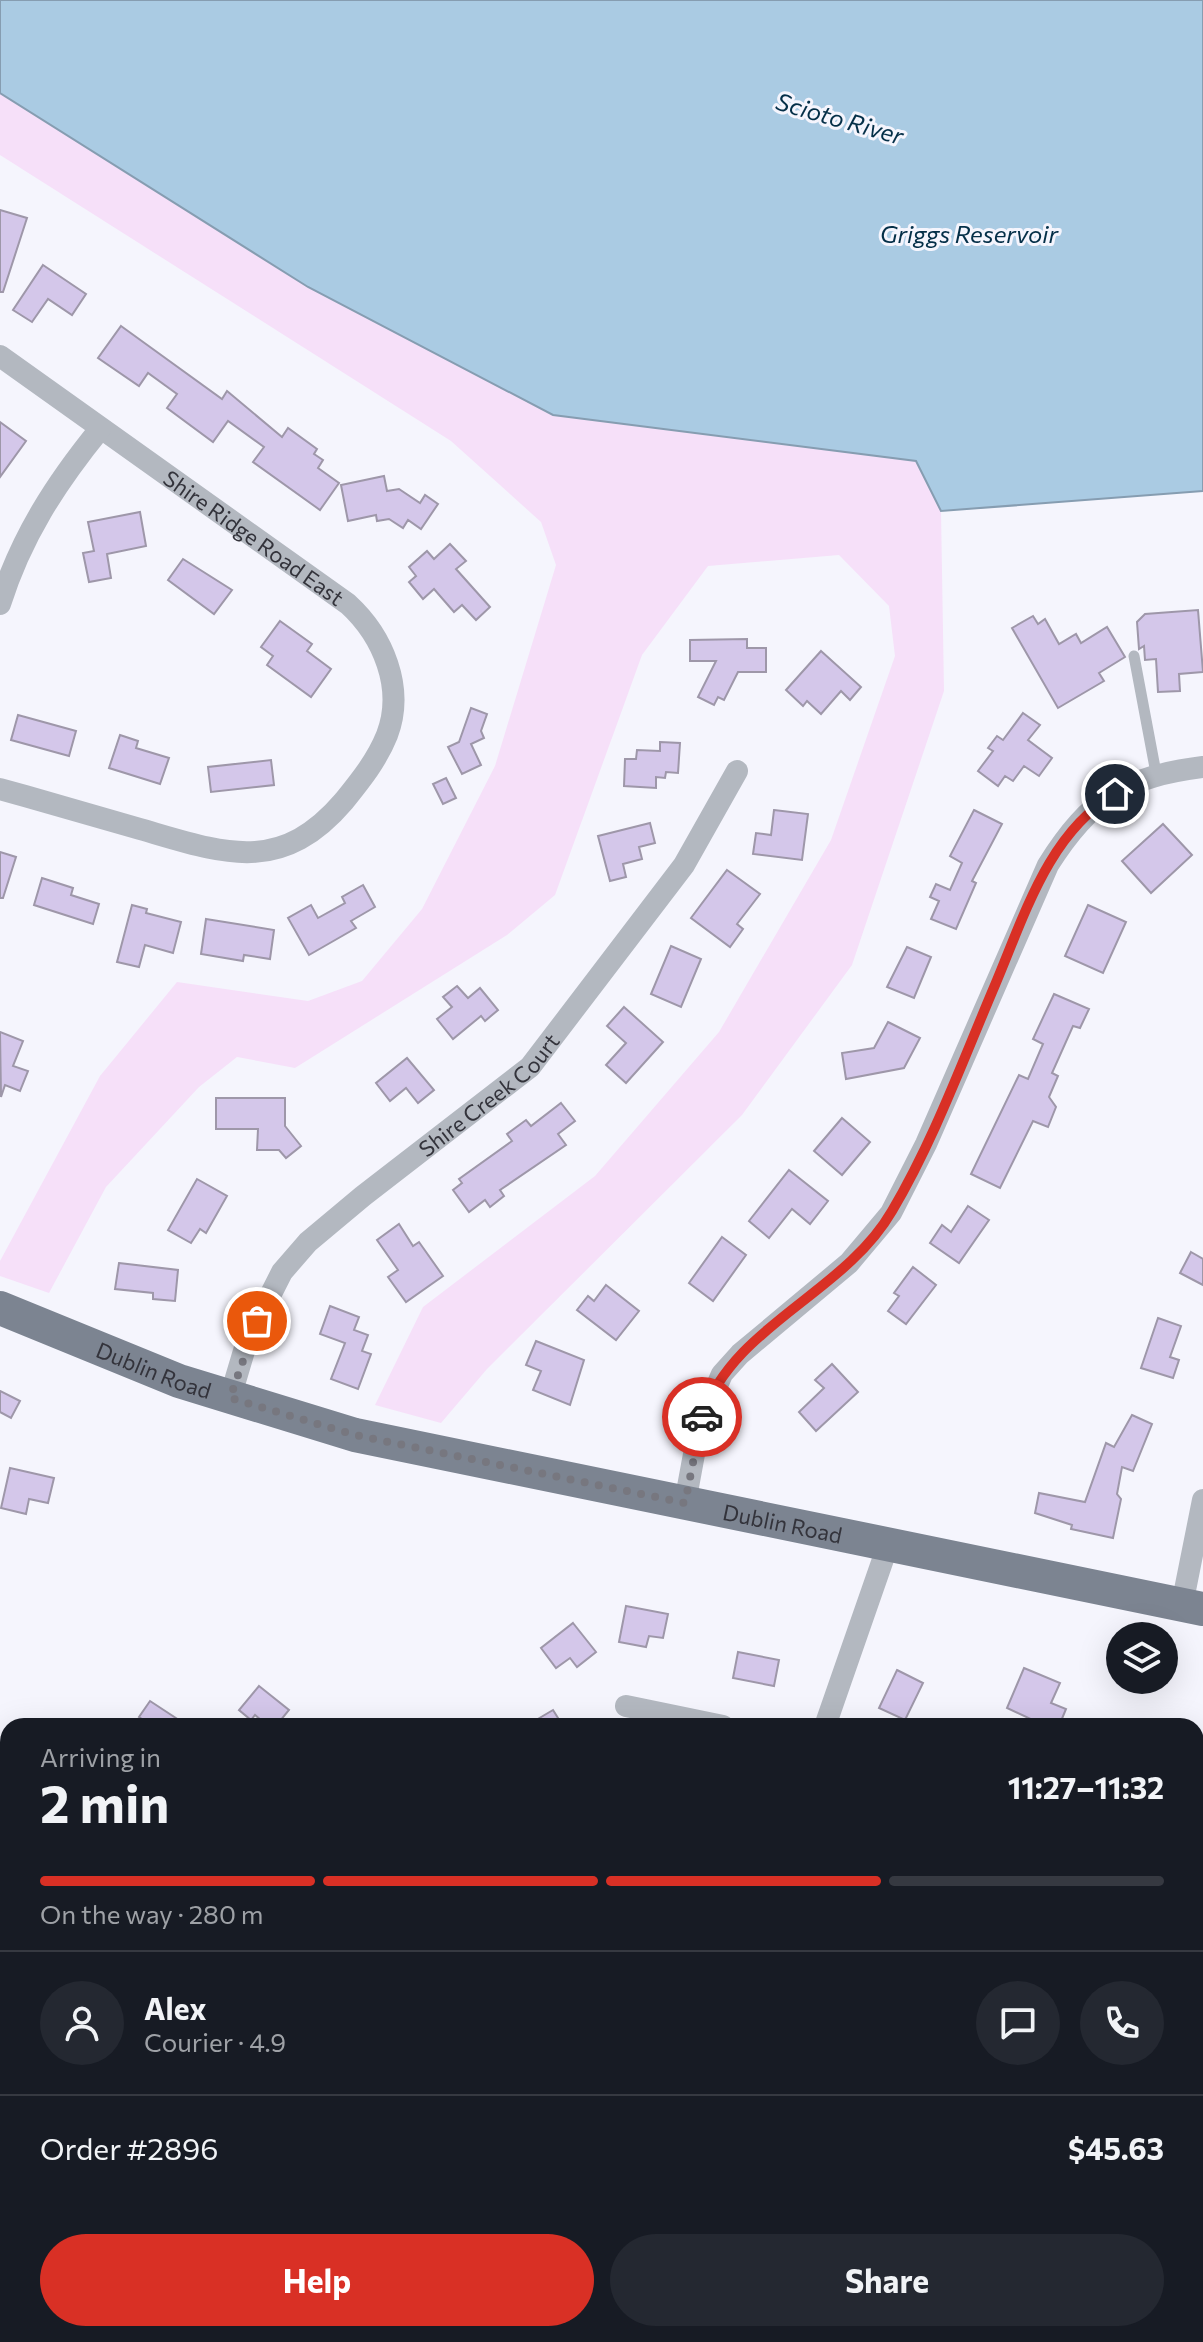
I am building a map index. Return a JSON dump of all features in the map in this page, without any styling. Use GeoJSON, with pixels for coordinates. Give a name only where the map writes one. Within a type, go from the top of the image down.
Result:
{"type":"FeatureCollection","features":[{"type":"Feature","properties":{"kind":"main road","name":"Dublin Road"},"geometry":{"type":"LineString","coordinates":[[0,1308],[230,1398],[355,1435],[1193,1607]]}},
{"type":"Feature","properties":{"kind":"street","name":"Shire Ridge Road East"},"geometry":{"type":"LineString","coordinates":[[0,356],[360,615],[380,643],[393,693],[389,729],[380,753],[328,820],[289,846],[252,854],[215,850],[0,789]]}},
{"type":"Feature","properties":{"kind":"street"},"geometry":{"type":"LineString","coordinates":[[0,604],[27,534],[47,500],[100,429]]}},
{"type":"Feature","properties":{"kind":"street"},"geometry":{"type":"LineString","coordinates":[[685,1503],[699,1427],[722,1374],[740,1354],[849,1263],[891,1213],[926,1144],[1055,853],[1081,818],[1101,802],[1156,773],[1203,767]]}},
{"type":"Feature","properties":{"kind":"street","name":"Shire Creek Court"},"geometry":{"type":"LineString","coordinates":[[230,1398],[247,1341],[282,1272],[308,1242],[363,1196],[530,1067],[684,865],[737,771]]}},
{"type":"Feature","properties":{"kind":"street"},"geometry":{"type":"LineString","coordinates":[[1193,1607],[1203,1500]]}},
{"type":"Feature","properties":{"kind":"street"},"geometry":{"type":"LineString","coordinates":[[828,1718],[888,1545]]}},
{"type":"Feature","properties":{"kind":"street"},"geometry":{"type":"LineString","coordinates":[[626,1706],[684,1718]]}},
{"type":"Feature","properties":{"kind":"lane"},"geometry":{"type":"LineString","coordinates":[[1134,656],[1156,773]]}},
{"type":"Feature","properties":{"kind":"shaded area"},"geometry":{"type":"Polygon","coordinates":[[[0,93],[308,287],[553,415],[916,461],[941,511],[944,691],[852,965],[742,1115],[487,1369],[441,1423],[375,1405],[423,1307],[595,1176],[719,1032],[831,840],[895,656],[889,606],[839,555],[708,566],[642,655],[555,895],[507,935],[295,1068],[237,1057],[199,1087],[106,1187],[49,1293],[0,1276],[0,1261],[100,1076],[177,982],[308,1001],[362,981],[422,909],[495,766],[556,565],[541,522],[451,441],[0,155],[0,93]]]}},
{"type":"Feature","properties":{"kind":"water","name":"Griggs Reservoir"},"geometry":{"type":"Polygon","coordinates":[[[0,0],[1203,0],[1203,491],[941,511],[916,461],[553,415],[308,287],[0,93],[0,0]]]}},
{"type":"Feature","properties":{"kind":"building"},"geometry":{"type":"Polygon","coordinates":[[[0,210],[27,218],[3,292],[0,292],[0,210]]]}},
{"type":"Feature","properties":{"kind":"building"},"geometry":{"type":"Polygon","coordinates":[[[43,265],[86,294],[72,315],[48,299],[32,322],[13,310],[43,265]]]}},
{"type":"Feature","properties":{"kind":"building"},"geometry":{"type":"Polygon","coordinates":[[[121,326],[222,399],[227,391],[282,437],[288,428],[317,449],[314,454],[323,460],[318,468],[339,483],[320,510],[253,462],[264,447],[228,421],[213,442],[167,408],[177,394],[148,373],[139,386],[98,358],[121,326]]]}},
{"type":"Feature","properties":{"kind":"building"},"geometry":{"type":"Polygon","coordinates":[[[0,422],[26,441],[0,477],[0,422]]]}},
{"type":"Feature","properties":{"kind":"building"},"geometry":{"type":"Polygon","coordinates":[[[384,476],[387,491],[399,489],[420,503],[425,495],[438,504],[421,529],[408,520],[403,528],[389,519],[377,521],[376,515],[348,521],[341,485],[384,476]]]}},
{"type":"Feature","properties":{"kind":"building"},"geometry":{"type":"Polygon","coordinates":[[[140,512],[146,546],[107,554],[111,578],[89,582],[83,553],[94,551],[88,522],[140,512]]]}},
{"type":"Feature","properties":{"kind":"building"},"geometry":{"type":"Polygon","coordinates":[[[450,544],[466,561],[456,569],[490,607],[476,620],[462,605],[454,612],[434,589],[423,599],[409,582],[416,576],[409,567],[427,551],[434,559],[450,544]]]}},
{"type":"Feature","properties":{"kind":"building"},"geometry":{"type":"Polygon","coordinates":[[[183,559],[232,590],[214,614],[168,580],[183,559]]]}},
{"type":"Feature","properties":{"kind":"building"},"geometry":{"type":"Polygon","coordinates":[[[1198,610],[1203,672],[1179,674],[1180,691],[1158,692],[1156,659],[1145,660],[1144,646],[1139,649],[1137,622],[1145,614],[1198,610]]]}},
{"type":"Feature","properties":{"kind":"building"},"geometry":{"type":"Polygon","coordinates":[[[1033,616],[1038,624],[1045,619],[1059,644],[1076,634],[1081,643],[1107,627],[1125,657],[1099,673],[1104,681],[1058,708],[1012,628],[1033,616]]]}},
{"type":"Feature","properties":{"kind":"building"},"geometry":{"type":"Polygon","coordinates":[[[280,621],[312,644],[307,651],[331,669],[311,697],[267,665],[273,656],[261,647],[280,621]]]}},
{"type":"Feature","properties":{"kind":"building"},"geometry":{"type":"Polygon","coordinates":[[[747,639],[747,648],[766,648],[766,672],[738,672],[724,700],[718,697],[714,705],[698,697],[716,661],[690,661],[690,640],[747,639]]]}},
{"type":"Feature","properties":{"kind":"building"},"geometry":{"type":"Polygon","coordinates":[[[821,651],[861,687],[850,700],[841,691],[821,714],[807,701],[803,706],[786,690],[821,651]]]}},
{"type":"Feature","properties":{"kind":"building"},"geometry":{"type":"Polygon","coordinates":[[[471,708],[487,714],[481,731],[484,738],[471,744],[481,765],[462,774],[448,747],[459,742],[471,708]]]}},
{"type":"Feature","properties":{"kind":"building"},"geometry":{"type":"Polygon","coordinates":[[[1023,713],[1040,725],[1028,740],[1052,758],[1039,776],[1024,766],[1013,781],[1005,776],[998,786],[978,771],[993,751],[988,748],[997,736],[1003,740],[1023,713]]]}},
{"type":"Feature","properties":{"kind":"building"},"geometry":{"type":"Polygon","coordinates":[[[18,715],[76,731],[69,756],[11,740],[18,715]]]}},
{"type":"Feature","properties":{"kind":"building"},"geometry":{"type":"Polygon","coordinates":[[[120,735],[138,741],[136,748],[169,758],[160,784],[109,768],[120,735]]]}},
{"type":"Feature","properties":{"kind":"building"},"geometry":{"type":"Polygon","coordinates":[[[660,742],[680,743],[678,773],[666,772],[665,778],[656,777],[656,788],[624,786],[625,759],[636,759],[637,750],[660,751],[660,742]]]}},
{"type":"Feature","properties":{"kind":"building"},"geometry":{"type":"Polygon","coordinates":[[[271,760],[274,785],[211,792],[208,767],[271,760]]]}},
{"type":"Feature","properties":{"kind":"building"},"geometry":{"type":"Polygon","coordinates":[[[446,778],[456,798],[443,804],[433,784],[446,778]]]}},
{"type":"Feature","properties":{"kind":"building"},"geometry":{"type":"Polygon","coordinates":[[[774,810],[808,814],[802,860],[753,854],[756,833],[771,835],[774,810]]]}},
{"type":"Feature","properties":{"kind":"building"},"geometry":{"type":"Polygon","coordinates":[[[974,810],[1002,824],[972,881],[976,883],[956,929],[931,919],[939,901],[930,897],[936,884],[950,890],[962,863],[950,856],[974,810]]]}},
{"type":"Feature","properties":{"kind":"building"},"geometry":{"type":"Polygon","coordinates":[[[650,823],[655,843],[639,847],[642,859],[623,864],[626,877],[610,881],[598,836],[650,823]]]}},
{"type":"Feature","properties":{"kind":"building"},"geometry":{"type":"Polygon","coordinates":[[[1163,824],[1192,855],[1151,893],[1122,861],[1163,824]]]}},
{"type":"Feature","properties":{"kind":"building"},"geometry":{"type":"Polygon","coordinates":[[[0,852],[16,857],[3,898],[0,898],[0,852]]]}},
{"type":"Feature","properties":{"kind":"building"},"geometry":{"type":"Polygon","coordinates":[[[727,870],[760,894],[737,924],[743,929],[730,947],[691,918],[727,870]]]}},
{"type":"Feature","properties":{"kind":"building"},"geometry":{"type":"Polygon","coordinates":[[[42,878],[73,888],[71,895],[99,904],[93,924],[34,905],[42,878]]]}},
{"type":"Feature","properties":{"kind":"building"},"geometry":{"type":"Polygon","coordinates":[[[363,885],[375,907],[351,921],[356,928],[309,955],[288,918],[311,905],[318,918],[345,903],[342,897],[363,885]]]}},
{"type":"Feature","properties":{"kind":"building"},"geometry":{"type":"Polygon","coordinates":[[[132,905],[147,909],[146,913],[181,922],[173,953],[145,945],[139,967],[117,962],[132,905]]]}},
{"type":"Feature","properties":{"kind":"building"},"geometry":{"type":"Polygon","coordinates":[[[1088,905],[1126,922],[1103,973],[1065,956],[1088,905]]]}},
{"type":"Feature","properties":{"kind":"building"},"geometry":{"type":"Polygon","coordinates":[[[206,919],[274,930],[270,959],[244,955],[243,961],[201,954],[206,919]]]}},
{"type":"Feature","properties":{"kind":"building"},"geometry":{"type":"Polygon","coordinates":[[[671,946],[701,959],[681,1007],[651,994],[671,946]]]}},
{"type":"Feature","properties":{"kind":"building"},"geometry":{"type":"Polygon","coordinates":[[[907,947],[931,957],[914,998],[887,987],[907,947]]]}},
{"type":"Feature","properties":{"kind":"building"},"geometry":{"type":"Polygon","coordinates":[[[457,986],[468,998],[480,988],[498,1010],[485,1021],[481,1016],[453,1039],[437,1019],[452,1007],[443,997],[457,986]]]}},
{"type":"Feature","properties":{"kind":"building"},"geometry":{"type":"Polygon","coordinates":[[[1054,994],[1089,1009],[1080,1028],[1073,1026],[1052,1073],[1058,1076],[1049,1097],[1056,1107],[1048,1127],[1033,1121],[1000,1188],[971,1174],[1019,1075],[1028,1079],[1043,1044],[1033,1039],[1054,994]]]}},
{"type":"Feature","properties":{"kind":"building"},"geometry":{"type":"Polygon","coordinates":[[[624,1007],[663,1042],[626,1083],[606,1065],[626,1043],[607,1026],[624,1007]]]}},
{"type":"Feature","properties":{"kind":"building"},"geometry":{"type":"Polygon","coordinates":[[[888,1022],[920,1038],[904,1068],[846,1079],[842,1053],[874,1048],[888,1022]]]}},
{"type":"Feature","properties":{"kind":"building"},"geometry":{"type":"Polygon","coordinates":[[[0,1032],[23,1041],[13,1066],[28,1071],[20,1091],[5,1085],[1,1097],[0,1032]]]}},
{"type":"Feature","properties":{"kind":"building"},"geometry":{"type":"Polygon","coordinates":[[[407,1058],[434,1090],[418,1103],[406,1088],[390,1101],[376,1083],[407,1058]]]}},
{"type":"Feature","properties":{"kind":"building"},"geometry":{"type":"Polygon","coordinates":[[[216,1098],[285,1098],[285,1126],[301,1146],[286,1158],[279,1150],[257,1150],[258,1129],[216,1129],[216,1098]]]}},
{"type":"Feature","properties":{"kind":"building"},"geometry":{"type":"Polygon","coordinates":[[[561,1103],[575,1121],[558,1134],[566,1145],[500,1190],[504,1196],[490,1207],[485,1200],[469,1212],[453,1190],[462,1183],[459,1179],[512,1141],[507,1134],[526,1120],[531,1126],[561,1103]]]}},
{"type":"Feature","properties":{"kind":"building"},"geometry":{"type":"Polygon","coordinates":[[[842,1118],[870,1142],[842,1175],[814,1151],[842,1118]]]}},
{"type":"Feature","properties":{"kind":"building"},"geometry":{"type":"Polygon","coordinates":[[[789,1170],[828,1201],[810,1224],[792,1209],[769,1238],[749,1221],[789,1170]]]}},
{"type":"Feature","properties":{"kind":"building"},"geometry":{"type":"Polygon","coordinates":[[[197,1179],[227,1196],[206,1233],[200,1229],[191,1243],[168,1230],[197,1179]]]}},
{"type":"Feature","properties":{"kind":"building"},"geometry":{"type":"Polygon","coordinates":[[[968,1206],[989,1220],[959,1263],[930,1243],[942,1225],[951,1232],[968,1206]]]}},
{"type":"Feature","properties":{"kind":"building"},"geometry":{"type":"Polygon","coordinates":[[[399,1224],[413,1246],[419,1242],[443,1276],[406,1302],[388,1277],[398,1270],[377,1240],[399,1224]]]}},
{"type":"Feature","properties":{"kind":"building"},"geometry":{"type":"Polygon","coordinates":[[[722,1237],[746,1255],[713,1301],[689,1283],[722,1237]]]}},
{"type":"Feature","properties":{"kind":"building"},"geometry":{"type":"Polygon","coordinates":[[[1191,1252],[1203,1259],[1203,1285],[1180,1273],[1191,1252]]]}},
{"type":"Feature","properties":{"kind":"building"},"geometry":{"type":"Polygon","coordinates":[[[119,1263],[178,1270],[175,1301],[153,1299],[153,1293],[115,1289],[119,1263]]]}},
{"type":"Feature","properties":{"kind":"building"},"geometry":{"type":"Polygon","coordinates":[[[913,1267],[936,1285],[906,1324],[888,1311],[899,1296],[894,1293],[913,1267]]]}},
{"type":"Feature","properties":{"kind":"building"},"geometry":{"type":"Polygon","coordinates":[[[606,1285],[639,1311],[616,1340],[577,1310],[588,1296],[594,1301],[606,1285]]]}},
{"type":"Feature","properties":{"kind":"building"},"geometry":{"type":"Polygon","coordinates":[[[330,1306],[359,1317],[354,1330],[368,1335],[362,1351],[371,1354],[358,1389],[331,1379],[345,1343],[320,1334],[330,1306]]]}},
{"type":"Feature","properties":{"kind":"building"},"geometry":{"type":"Polygon","coordinates":[[[1158,1318],[1181,1326],[1170,1357],[1179,1360],[1173,1378],[1141,1368],[1158,1318]]]}},
{"type":"Feature","properties":{"kind":"building"},"geometry":{"type":"Polygon","coordinates":[[[536,1341],[584,1360],[570,1405],[533,1390],[541,1371],[526,1365],[536,1341]]]}},
{"type":"Feature","properties":{"kind":"building"},"geometry":{"type":"Polygon","coordinates":[[[832,1364],[858,1392],[816,1431],[799,1412],[824,1388],[815,1380],[832,1364]]]}},
{"type":"Feature","properties":{"kind":"building"},"geometry":{"type":"Polygon","coordinates":[[[0,1391],[20,1401],[11,1418],[0,1412],[0,1391]]]}},
{"type":"Feature","properties":{"kind":"building"},"geometry":{"type":"Polygon","coordinates":[[[1132,1415],[1152,1424],[1133,1471],[1122,1467],[1117,1494],[1121,1499],[1113,1538],[1071,1529],[1072,1525],[1035,1513],[1039,1493],[1085,1502],[1106,1443],[1114,1447],[1132,1415]]]}},
{"type":"Feature","properties":{"kind":"building"},"geometry":{"type":"Polygon","coordinates":[[[10,1468],[54,1478],[48,1503],[29,1499],[26,1514],[1,1508],[10,1468]]]}},
{"type":"Feature","properties":{"kind":"building"},"geometry":{"type":"Polygon","coordinates":[[[626,1606],[668,1614],[663,1638],[649,1636],[646,1647],[619,1642],[626,1606]]]}},
{"type":"Feature","properties":{"kind":"building"},"geometry":{"type":"Polygon","coordinates":[[[573,1623],[596,1652],[577,1667],[570,1658],[556,1668],[541,1648],[573,1623]]]}},
{"type":"Feature","properties":{"kind":"building"},"geometry":{"type":"Polygon","coordinates":[[[738,1652],[779,1660],[774,1686],[733,1678],[738,1652]]]}},
{"type":"Feature","properties":{"kind":"building"},"geometry":{"type":"Polygon","coordinates":[[[1024,1668],[1060,1683],[1051,1703],[1066,1709],[1062,1718],[1029,1718],[1007,1708],[1024,1668]]]}},
{"type":"Feature","properties":{"kind":"building"},"geometry":{"type":"Polygon","coordinates":[[[897,1670],[923,1683],[906,1718],[879,1708],[897,1670]]]}},
{"type":"Feature","properties":{"kind":"building"},"geometry":{"type":"Polygon","coordinates":[[[259,1686],[289,1710],[282,1718],[259,1718],[255,1715],[249,1718],[239,1710],[259,1686]]]}},
{"type":"Feature","properties":{"kind":"building"},"geometry":{"type":"Polygon","coordinates":[[[150,1701],[176,1718],[140,1718],[150,1701]]]}},
{"type":"Feature","properties":{"kind":"building"},"geometry":{"type":"Polygon","coordinates":[[[553,1710],[558,1718],[540,1718],[553,1710]]]}},
{"type":"Feature","properties":{"kind":"way so far"},"geometry":{"type":"LineString","coordinates":[[257,1321],[247,1341],[230,1398],[355,1435],[685,1503],[702,1417]]}},
{"type":"Feature","properties":{"kind":"route"},"geometry":{"type":"LineString","coordinates":[[702,1417],[709,1396],[722,1374],[740,1354],[849,1263],[891,1213],[926,1144],[1048,865],[1081,818],[1115,794]]}},
{"type":"Feature","properties":{"kind":"water label","name":"Scioto River"},"geometry":{"type":"Point","coordinates":[840,118]}}]}
